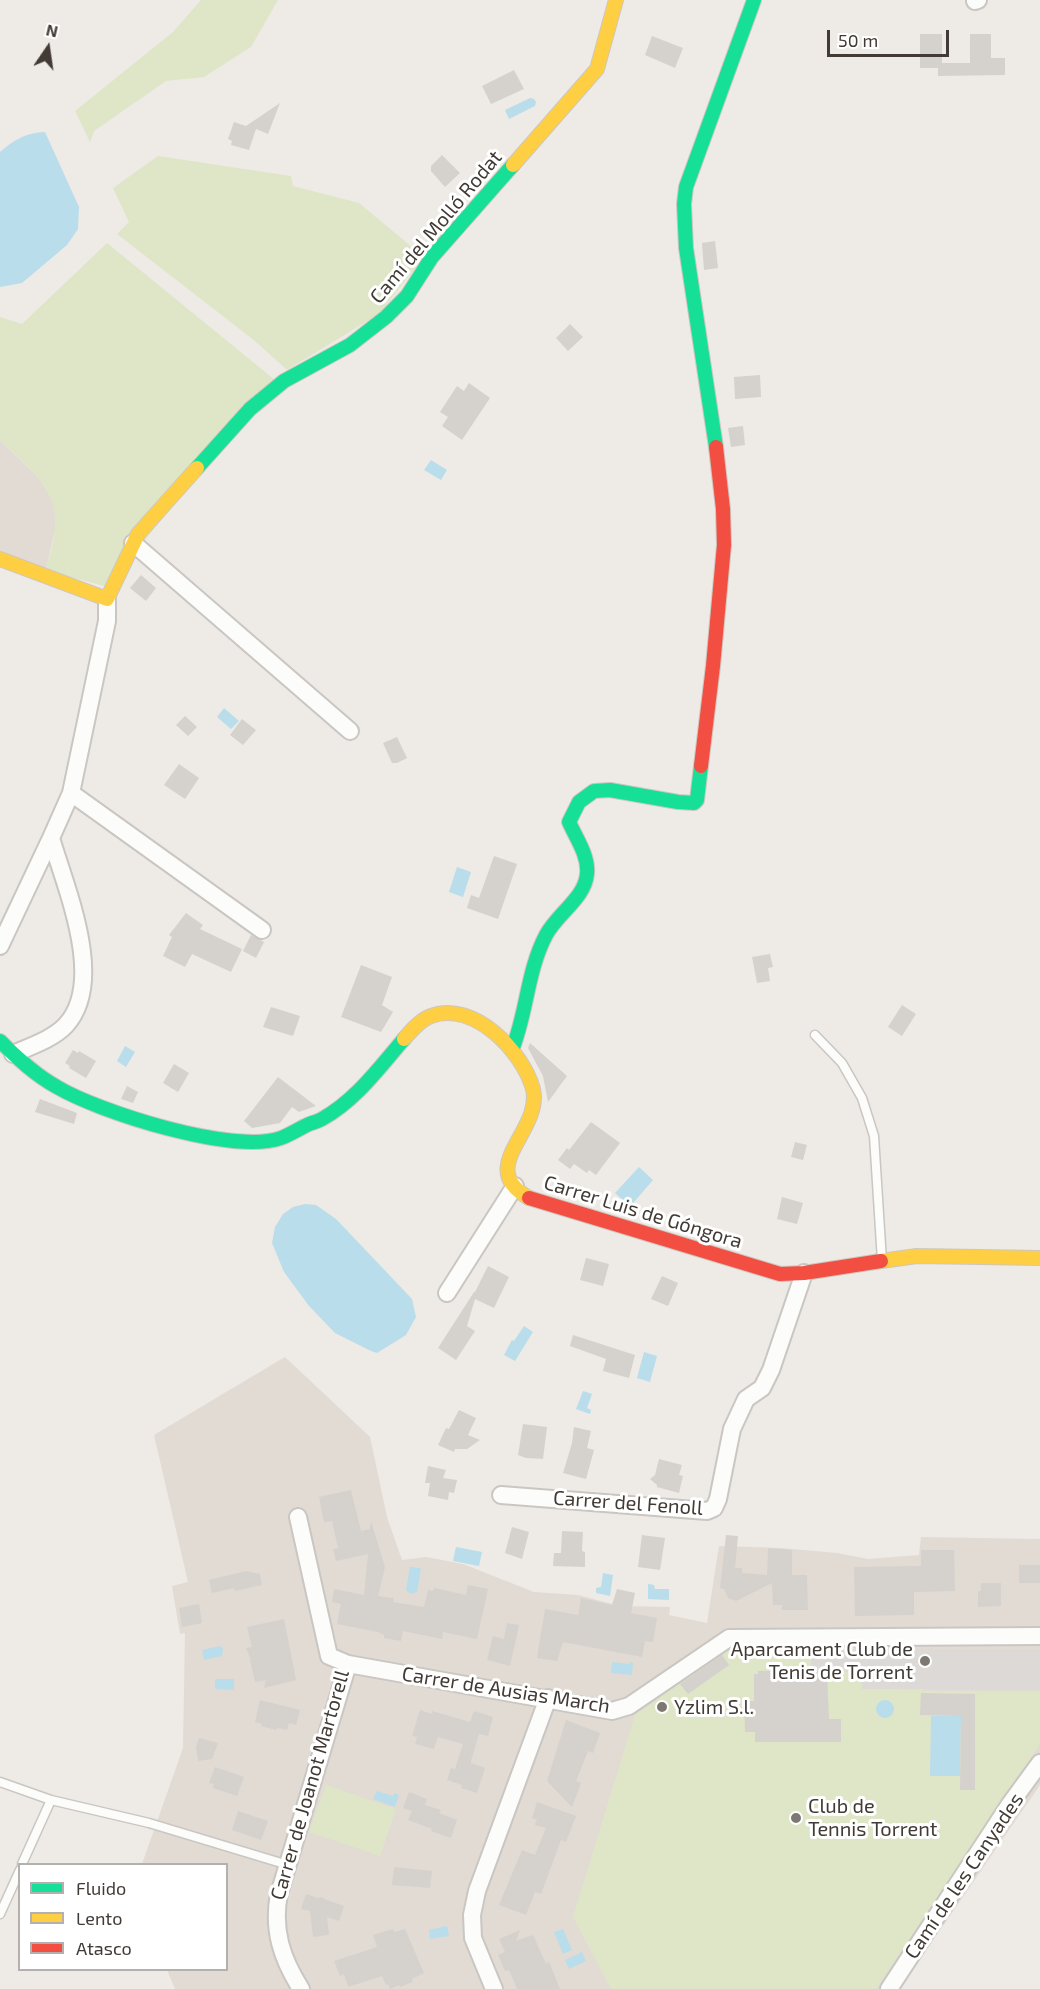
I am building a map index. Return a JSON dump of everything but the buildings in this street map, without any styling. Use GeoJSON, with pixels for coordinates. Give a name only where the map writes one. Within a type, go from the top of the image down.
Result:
{"type":"FeatureCollection","features":[{"type":"Feature","properties":{"kind":"street","name":"Camí del Molló Rodat"},"geometry":{"type":"LineString","coordinates":[[107,599],[138,534],[250,409],[284,381],[350,345],[386,317],[407,296],[432,257],[597,69],[616,0]]}},
{"type":"Feature","properties":{"kind":"street"},"geometry":{"type":"LineString","coordinates":[[512,1050],[543,938],[555,920],[583,889],[587,874],[585,857],[569,822],[579,802],[594,791],[610,790],[678,802],[697,800],[723,556],[723,509],[720,472],[686,248],[684,204],[686,187],[754,0]]}},
{"type":"Feature","properties":{"kind":"street"},"geometry":{"type":"LineString","coordinates":[[133,543],[350,731]]}},
{"type":"Feature","properties":{"kind":"street"},"geometry":{"type":"LineString","coordinates":[[0,559],[107,599],[107,621],[71,793],[0,946]]}},
{"type":"Feature","properties":{"kind":"street"},"geometry":{"type":"LineString","coordinates":[[71,793],[262,930]]}},
{"type":"Feature","properties":{"kind":"street"},"geometry":{"type":"LineString","coordinates":[[13,1054],[43,1041],[64,1027],[76,1011],[82,997],[85,977],[82,947],[51,838]]}},
{"type":"Feature","properties":{"kind":"street","name":"Carrer Luis de Góngora"},"geometry":{"type":"LineString","coordinates":[[0,1041],[41,1077],[70,1094],[101,1107],[128,1117],[205,1138],[246,1143],[274,1140],[322,1118],[355,1094],[373,1077],[418,1025],[430,1016],[456,1014],[469,1018],[494,1032],[512,1050],[526,1072],[532,1087],[535,1100],[533,1113],[510,1153],[508,1163],[509,1174],[515,1186],[527,1197],[780,1274],[804,1273],[917,1256],[1040,1258]]}},
{"type":"Feature","properties":{"kind":"street"},"geometry":{"type":"LineString","coordinates":[[447,1293],[515,1186]]}},
{"type":"Feature","properties":{"kind":"street","name":"Carrer del Fenoll"},"geometry":{"type":"LineString","coordinates":[[501,1495],[707,1511],[714,1508],[718,1499],[732,1429],[746,1399],[762,1388],[771,1370],[804,1273]]}},
{"type":"Feature","properties":{"kind":"street","name":"Carrer de Joanot Martorell"},"geometry":{"type":"LineString","coordinates":[[298,1517],[329,1656],[348,1664],[275,1912],[286,1966],[301,1989]]}},
{"type":"Feature","properties":{"kind":"street","name":"Carrer de Ausias March"},"geometry":{"type":"LineString","coordinates":[[348,1664],[612,1711],[629,1706],[729,1638],[1040,1636]]}},
{"type":"Feature","properties":{"kind":"street"},"geometry":{"type":"LineString","coordinates":[[494,1989],[473,1938],[472,1915],[477,1891],[548,1698]]}},
{"type":"Feature","properties":{"kind":"street","name":"Camí de les Canyades"},"geometry":{"type":"LineString","coordinates":[[889,1989],[1010,1804],[1040,1763]]}},
{"type":"Feature","properties":{"kind":"lane"},"geometry":{"type":"LineString","coordinates":[[815,1035],[842,1063],[862,1098],[874,1136],[882,1261]]}},
{"type":"Feature","properties":{"kind":"lane"},"geometry":{"type":"LineString","coordinates":[[0,1782],[51,1800],[149,1823],[288,1865]]}},
{"type":"Feature","properties":{"kind":"lane"},"geometry":{"type":"LineString","coordinates":[[22,1863],[51,1800]]}},
{"type":"Feature","properties":{"kind":"lane"},"geometry":{"type":"LineString","coordinates":[[0,1914],[18,1874]]}},
{"type":"Feature","properties":{"kind":"shaded area"},"geometry":{"type":"Polygon","coordinates":[[[0,440],[39,478],[52,499],[55,511],[55,530],[46,570],[0,552],[0,440]]]}},
{"type":"Feature","properties":{"kind":"shaded area"},"geometry":{"type":"Polygon","coordinates":[[[285,1357],[370,1437],[387,1517],[402,1560],[426,1557],[463,1564],[534,1592],[578,1595],[620,1606],[670,1607],[669,1615],[707,1623],[719,1546],[781,1548],[837,1553],[868,1559],[919,1555],[921,1537],[1040,1539],[1040,1785],[945,1923],[895,1989],[175,1989],[167,1971],[228,1971],[228,1863],[142,1863],[183,1748],[185,1633],[180,1634],[172,1586],[188,1582],[154,1435],[285,1357]]]}},
{"type":"Feature","properties":{"kind":"shaded area","name":"Aparcament Club de Tenis de Torrent"},"geometry":{"type":"Polygon","coordinates":[[[1040,1649],[1040,1690],[862,1689],[861,1671],[811,1673],[811,1651],[1040,1649]]]}},
{"type":"Feature","properties":{"kind":"green space"},"geometry":{"type":"Polygon","coordinates":[[[201,0],[278,0],[251,47],[204,77],[166,81],[94,131],[90,142],[75,111],[173,32],[201,0]]]}},
{"type":"Feature","properties":{"kind":"green space"},"geometry":{"type":"Polygon","coordinates":[[[158,156],[291,176],[293,186],[359,203],[424,257],[379,314],[287,370],[255,341],[117,234],[129,222],[113,188],[158,156]]]}},
{"type":"Feature","properties":{"kind":"green space"},"geometry":{"type":"Polygon","coordinates":[[[107,243],[275,380],[107,587],[46,570],[55,526],[50,496],[31,470],[0,440],[0,317],[22,324],[107,243]]]}},
{"type":"Feature","properties":{"kind":"green space","name":"Club de Tennis Torrent"},"geometry":{"type":"Polygon","coordinates":[[[923,1649],[923,1691],[1040,1691],[1040,1744],[876,1989],[611,1989],[573,1917],[635,1715],[718,1655],[729,1650],[817,1651],[923,1649]]]}},
{"type":"Feature","properties":{"kind":"green space"},"geometry":{"type":"Polygon","coordinates":[[[326,1785],[396,1809],[380,1856],[309,1832],[326,1785]]]}},
{"type":"Feature","properties":{"kind":"water"},"geometry":{"type":"Polygon","coordinates":[[[530,98],[536,102],[535,106],[509,119],[505,110],[530,98]]]}},
{"type":"Feature","properties":{"kind":"water"},"geometry":{"type":"Polygon","coordinates":[[[45,132],[79,207],[78,229],[67,245],[22,283],[0,287],[0,152],[21,138],[45,132]]]}},
{"type":"Feature","properties":{"kind":"water"},"geometry":{"type":"Polygon","coordinates":[[[431,460],[447,470],[441,480],[424,470],[431,460]]]}},
{"type":"Feature","properties":{"kind":"water"},"geometry":{"type":"Polygon","coordinates":[[[224,708],[239,721],[231,729],[217,717],[224,708]]]}},
{"type":"Feature","properties":{"kind":"water"},"geometry":{"type":"Polygon","coordinates":[[[457,867],[471,872],[463,897],[449,892],[457,867]]]}},
{"type":"Feature","properties":{"kind":"water"},"geometry":{"type":"Polygon","coordinates":[[[125,1046],[135,1052],[126,1067],[117,1061],[125,1046]]]}},
{"type":"Feature","properties":{"kind":"water"},"geometry":{"type":"Polygon","coordinates":[[[639,1167],[653,1180],[634,1202],[636,1208],[633,1212],[628,1212],[624,1207],[625,1202],[615,1193],[639,1167]]]}},
{"type":"Feature","properties":{"kind":"water"},"geometry":{"type":"Polygon","coordinates":[[[305,1204],[316,1205],[336,1219],[412,1299],[416,1317],[406,1335],[377,1353],[335,1333],[309,1306],[284,1272],[272,1243],[275,1227],[283,1214],[293,1207],[305,1204]]]}},
{"type":"Feature","properties":{"kind":"water"},"geometry":{"type":"Polygon","coordinates":[[[524,1326],[533,1332],[515,1361],[504,1355],[512,1340],[514,1341],[524,1326]]]}},
{"type":"Feature","properties":{"kind":"water"},"geometry":{"type":"Polygon","coordinates":[[[644,1352],[657,1356],[650,1382],[637,1378],[644,1352]]]}},
{"type":"Feature","properties":{"kind":"water"},"geometry":{"type":"Polygon","coordinates":[[[583,1391],[592,1394],[587,1408],[591,1410],[590,1414],[576,1409],[583,1391]]]}},
{"type":"Feature","properties":{"kind":"water"},"geometry":{"type":"Polygon","coordinates":[[[456,1547],[482,1552],[479,1566],[453,1561],[456,1547]]]}},
{"type":"Feature","properties":{"kind":"water"},"geometry":{"type":"Polygon","coordinates":[[[410,1567],[421,1568],[417,1592],[411,1594],[406,1590],[410,1567]]]}},
{"type":"Feature","properties":{"kind":"water"},"geometry":{"type":"Polygon","coordinates":[[[603,1573],[613,1575],[610,1596],[596,1593],[596,1588],[601,1587],[603,1573]]]}},
{"type":"Feature","properties":{"kind":"water"},"geometry":{"type":"Polygon","coordinates":[[[648,1584],[654,1585],[655,1589],[669,1589],[669,1600],[648,1599],[648,1584]]]}},
{"type":"Feature","properties":{"kind":"water"},"geometry":{"type":"Polygon","coordinates":[[[220,1646],[223,1649],[222,1656],[204,1660],[202,1650],[220,1646]]]}},
{"type":"Feature","properties":{"kind":"water"},"geometry":{"type":"Polygon","coordinates":[[[632,1661],[632,1675],[611,1673],[612,1662],[629,1664],[632,1661]]]}},
{"type":"Feature","properties":{"kind":"water"},"geometry":{"type":"Polygon","coordinates":[[[215,1679],[234,1679],[234,1690],[215,1689],[215,1679]]]}},
{"type":"Feature","properties":{"kind":"water"},"geometry":{"type":"Polygon","coordinates":[[[885,1700],[891,1703],[894,1709],[891,1715],[885,1718],[879,1715],[876,1709],[879,1703],[885,1700]]]}},
{"type":"Feature","properties":{"kind":"water"},"geometry":{"type":"Polygon","coordinates":[[[931,1716],[961,1716],[960,1776],[930,1776],[931,1716]]]}},
{"type":"Feature","properties":{"kind":"water"},"geometry":{"type":"Polygon","coordinates":[[[377,1791],[393,1796],[395,1793],[399,1795],[395,1807],[373,1799],[377,1791]]]}},
{"type":"Feature","properties":{"kind":"water"},"geometry":{"type":"Polygon","coordinates":[[[447,1926],[449,1936],[430,1939],[429,1930],[447,1926]]]}},
{"type":"Feature","properties":{"kind":"water"},"geometry":{"type":"Polygon","coordinates":[[[563,1929],[572,1950],[563,1954],[554,1932],[563,1929]]]}},
{"type":"Feature","properties":{"kind":"water"},"geometry":{"type":"Polygon","coordinates":[[[582,1952],[586,1961],[569,1969],[565,1960],[582,1952]]]}},
{"type":"Feature","properties":{"kind":"traffic: fast"},"geometry":{"type":"LineString","coordinates":[[716,447],[686,248],[684,204],[686,187],[754,0]]}},
{"type":"Feature","properties":{"kind":"traffic: fast"},"geometry":{"type":"LineString","coordinates":[[197,468],[250,409],[284,381],[350,345],[386,317],[407,296],[432,257],[513,165]]}},
{"type":"Feature","properties":{"kind":"traffic: fast"},"geometry":{"type":"LineString","coordinates":[[512,1050],[535,963],[546,935],[576,898],[585,883],[586,861],[569,822],[579,802],[594,791],[610,790],[694,803],[697,800],[701,766]]}},
{"type":"Feature","properties":{"kind":"traffic: fast"},"geometry":{"type":"LineString","coordinates":[[0,1041],[27,1066],[49,1082],[103,1108],[134,1119],[201,1136],[232,1141],[260,1142],[284,1137],[320,1120],[346,1103],[404,1039]]}},
{"type":"Feature","properties":{"kind":"traffic: slow"},"geometry":{"type":"LineString","coordinates":[[513,165],[597,69],[616,0]]}},
{"type":"Feature","properties":{"kind":"traffic: slow"},"geometry":{"type":"LineString","coordinates":[[0,559],[107,599],[138,534],[197,468]]}},
{"type":"Feature","properties":{"kind":"traffic: slow"},"geometry":{"type":"LineString","coordinates":[[404,1039],[427,1018],[447,1013],[464,1015],[480,1022],[508,1045],[528,1075],[533,1089],[533,1104],[529,1119],[509,1161],[508,1174],[514,1186],[529,1198]]}},
{"type":"Feature","properties":{"kind":"traffic: slow"},"geometry":{"type":"LineString","coordinates":[[881,1261],[917,1256],[1040,1258]]}},
{"type":"Feature","properties":{"kind":"traffic: jam"},"geometry":{"type":"LineString","coordinates":[[701,766],[724,545],[723,509],[716,447]]}},
{"type":"Feature","properties":{"kind":"traffic: jam"},"geometry":{"type":"LineString","coordinates":[[529,1198],[780,1274],[804,1273],[881,1261]]}},
{"type":"Feature","properties":{"kind":"place","name":"Aparcament Club de Tenis de Torrent"},"geometry":{"type":"Point","coordinates":[925,1661]}},
{"type":"Feature","properties":{"kind":"place","name":"Yzlim S.l."},"geometry":{"type":"Point","coordinates":[662,1707]}},
{"type":"Feature","properties":{"kind":"place","name":"Club de Tennis Torrent"},"geometry":{"type":"Point","coordinates":[796,1818]}}]}
